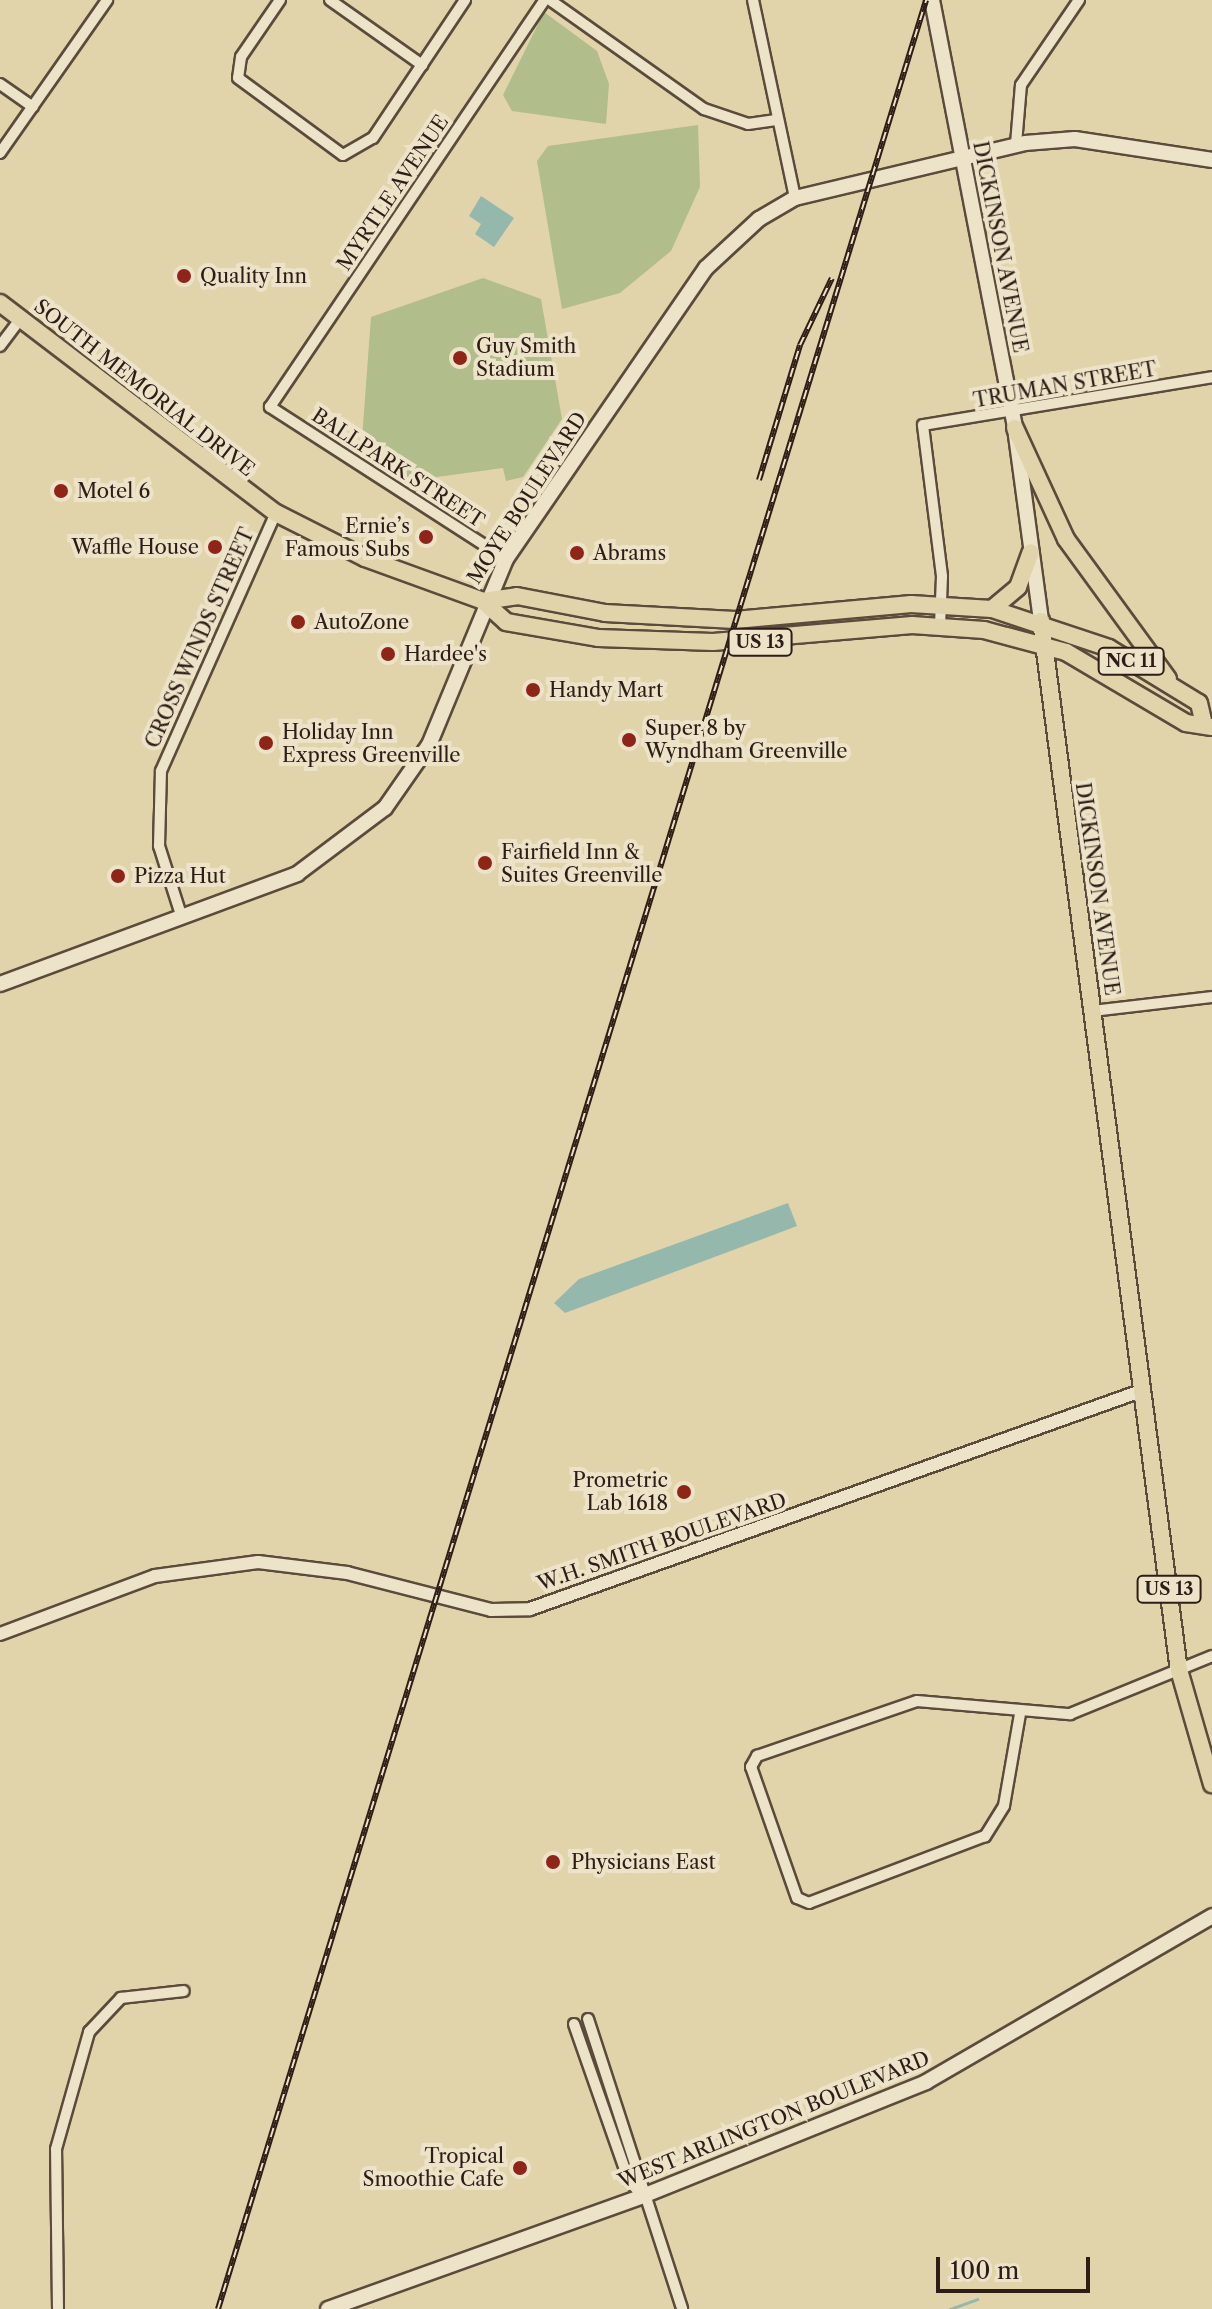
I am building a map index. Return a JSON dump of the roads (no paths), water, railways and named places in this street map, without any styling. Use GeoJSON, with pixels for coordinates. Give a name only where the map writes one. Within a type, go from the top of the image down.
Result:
{"type":"FeatureCollection","features":[{"type":"Feature","properties":{"kind":"main road","name":"DICKINSON AVENUE"},"geometry":{"type":"LineString","coordinates":[[932,0],[1013,422],[1179,1670],[1212,1784]]}},
{"type":"Feature","properties":{"kind":"main road","name":"MOYE BOULEVARD"},"geometry":{"type":"LineString","coordinates":[[0,984],[182,918],[308,867],[385,808],[433,736],[483,601],[506,559],[706,268],[759,219],[795,198],[1016,144],[1075,139],[1212,160]]}},
{"type":"Feature","properties":{"kind":"main road","name":"SOUTH MEMORIAL DRIVE"},"geometry":{"type":"LineString","coordinates":[[0,303],[276,513],[365,558],[483,601],[506,622],[629,640],[762,642],[940,626],[1044,644],[1106,671],[1186,723],[1208,721],[1203,708],[1109,648],[1041,621],[992,609],[940,604],[735,620],[605,613],[517,596],[483,601]]}},
{"type":"Feature","properties":{"kind":"main road"},"geometry":{"type":"LineString","coordinates":[[1013,422],[1066,539],[1174,687]]}},
{"type":"Feature","properties":{"kind":"main road"},"geometry":{"type":"LineString","coordinates":[[992,609],[1018,587],[1031,552]]}},
{"type":"Feature","properties":{"kind":"main road","name":"WEST ARLINGTON BOULEVARD"},"geometry":{"type":"LineString","coordinates":[[328,2309],[643,2196],[926,2082],[1212,1916]]}},
{"type":"Feature","properties":{"kind":"street"},"geometry":{"type":"LineString","coordinates":[[280,0],[241,57],[238,78],[343,155],[373,138],[465,0]]}},
{"type":"Feature","properties":{"kind":"street"},"geometry":{"type":"LineString","coordinates":[[330,0],[422,65]]}},
{"type":"Feature","properties":{"kind":"street"},"geometry":{"type":"LineString","coordinates":[[547,0],[704,109],[748,124],[778,120]]}},
{"type":"Feature","properties":{"kind":"street","name":"MYRTLE AVENUE"},"geometry":{"type":"LineString","coordinates":[[270,407],[547,0]]}},
{"type":"Feature","properties":{"kind":"street"},"geometry":{"type":"LineString","coordinates":[[753,0],[795,198]]}},
{"type":"Feature","properties":{"kind":"street"},"geometry":{"type":"LineString","coordinates":[[1016,144],[1021,85],[1079,0]]}},
{"type":"Feature","properties":{"kind":"street"},"geometry":{"type":"LineString","coordinates":[[0,153],[103,1]]}},
{"type":"Feature","properties":{"kind":"street"},"geometry":{"type":"LineString","coordinates":[[0,84],[33,107]]}},
{"type":"Feature","properties":{"kind":"street"},"geometry":{"type":"LineString","coordinates":[[0,346],[20,319]]}},
{"type":"Feature","properties":{"kind":"street","name":"TRUMAN STREET"},"geometry":{"type":"LineString","coordinates":[[940,604],[923,425],[1013,422],[1212,377]]}},
{"type":"Feature","properties":{"kind":"street","name":"BALLPARK STREET"},"geometry":{"type":"LineString","coordinates":[[270,407],[506,559]]}},
{"type":"Feature","properties":{"kind":"street","name":"CROSS WINDS STREET"},"geometry":{"type":"LineString","coordinates":[[182,918],[159,846],[161,771],[276,513]]}},
{"type":"Feature","properties":{"kind":"street"},"geometry":{"type":"LineString","coordinates":[[940,604],[940,626]]}},
{"type":"Feature","properties":{"kind":"street"},"geometry":{"type":"LineString","coordinates":[[1093,1011],[1212,997]]}},
{"type":"Feature","properties":{"kind":"street","name":"W.H. SMITH BOULEVARD"},"geometry":{"type":"LineString","coordinates":[[0,1634],[155,1576],[258,1562],[347,1573],[491,1610],[530,1609],[1141,1391]]}},
{"type":"Feature","properties":{"kind":"street"},"geometry":{"type":"LineString","coordinates":[[1020,1714],[1004,1806],[985,1836],[801,1902],[752,1760],[917,1701],[1020,1714],[1070,1714],[1212,1656]]}},
{"type":"Feature","properties":{"kind":"street"},"geometry":{"type":"LineString","coordinates":[[58,2309],[56,2149],[89,2032],[121,1998],[184,1991]]}},
{"type":"Feature","properties":{"kind":"street"},"geometry":{"type":"LineString","coordinates":[[588,2019],[642,2174],[643,2196],[682,2309]]}},
{"type":"Feature","properties":{"kind":"street"},"geometry":{"type":"LineString","coordinates":[[574,2024],[629,2181],[643,2196]]}},
{"type":"Feature","properties":{"kind":"water"},"geometry":{"type":"Polygon","coordinates":[[[481,196],[514,218],[494,247],[475,234],[481,224],[469,216],[481,196]]]}},
{"type":"Feature","properties":{"kind":"water"},"geometry":{"type":"Polygon","coordinates":[[[788,1203],[797,1226],[565,1313],[554,1303],[579,1279],[788,1203]]]}},
{"type":"Feature","properties":{"kind":"waterway"},"geometry":{"type":"LineString","coordinates":[[950,2309],[977,2299]]}},
{"type":"Feature","properties":{"kind":"railway"},"geometry":{"type":"LineString","coordinates":[[218,2309],[926,0]]}},
{"type":"Feature","properties":{"kind":"railway"},"geometry":{"type":"LineString","coordinates":[[759,480],[800,345],[832,278]]}},
{"type":"Feature","properties":{"kind":"place","name":"Quality Inn"},"geometry":{"type":"Point","coordinates":[184,276]}},
{"type":"Feature","properties":{"kind":"place","name":"Guy Smith Stadium"},"geometry":{"type":"Point","coordinates":[460,358]}},
{"type":"Feature","properties":{"kind":"place","name":"Motel 6"},"geometry":{"type":"Point","coordinates":[61,491]}},
{"type":"Feature","properties":{"kind":"place","name":"Ernie’s Famous Subs"},"geometry":{"type":"Point","coordinates":[426,537]}},
{"type":"Feature","properties":{"kind":"place","name":"Waffle House"},"geometry":{"type":"Point","coordinates":[215,547]}},
{"type":"Feature","properties":{"kind":"place","name":"Abrams"},"geometry":{"type":"Point","coordinates":[577,553]}},
{"type":"Feature","properties":{"kind":"place","name":"AutoZone"},"geometry":{"type":"Point","coordinates":[298,622]}},
{"type":"Feature","properties":{"kind":"place","name":"Hardee's"},"geometry":{"type":"Point","coordinates":[388,654]}},
{"type":"Feature","properties":{"kind":"place","name":"Handy Mart"},"geometry":{"type":"Point","coordinates":[533,690]}},
{"type":"Feature","properties":{"kind":"place","name":"Super 8 by Wyndham Greenville"},"geometry":{"type":"Point","coordinates":[629,740]}},
{"type":"Feature","properties":{"kind":"place","name":"Holiday Inn Express Greenville"},"geometry":{"type":"Point","coordinates":[266,743]}},
{"type":"Feature","properties":{"kind":"place","name":"Fairfield Inn & Suites Greenville"},"geometry":{"type":"Point","coordinates":[485,863]}},
{"type":"Feature","properties":{"kind":"place","name":"Pizza Hut"},"geometry":{"type":"Point","coordinates":[118,876]}},
{"type":"Feature","properties":{"kind":"place","name":"Prometric Lab 1618"},"geometry":{"type":"Point","coordinates":[684,1492]}},
{"type":"Feature","properties":{"kind":"place","name":"Physicians East"},"geometry":{"type":"Point","coordinates":[553,1862]}},
{"type":"Feature","properties":{"kind":"place","name":"Tropical Smoothie Cafe"},"geometry":{"type":"Point","coordinates":[520,2168]}}]}
